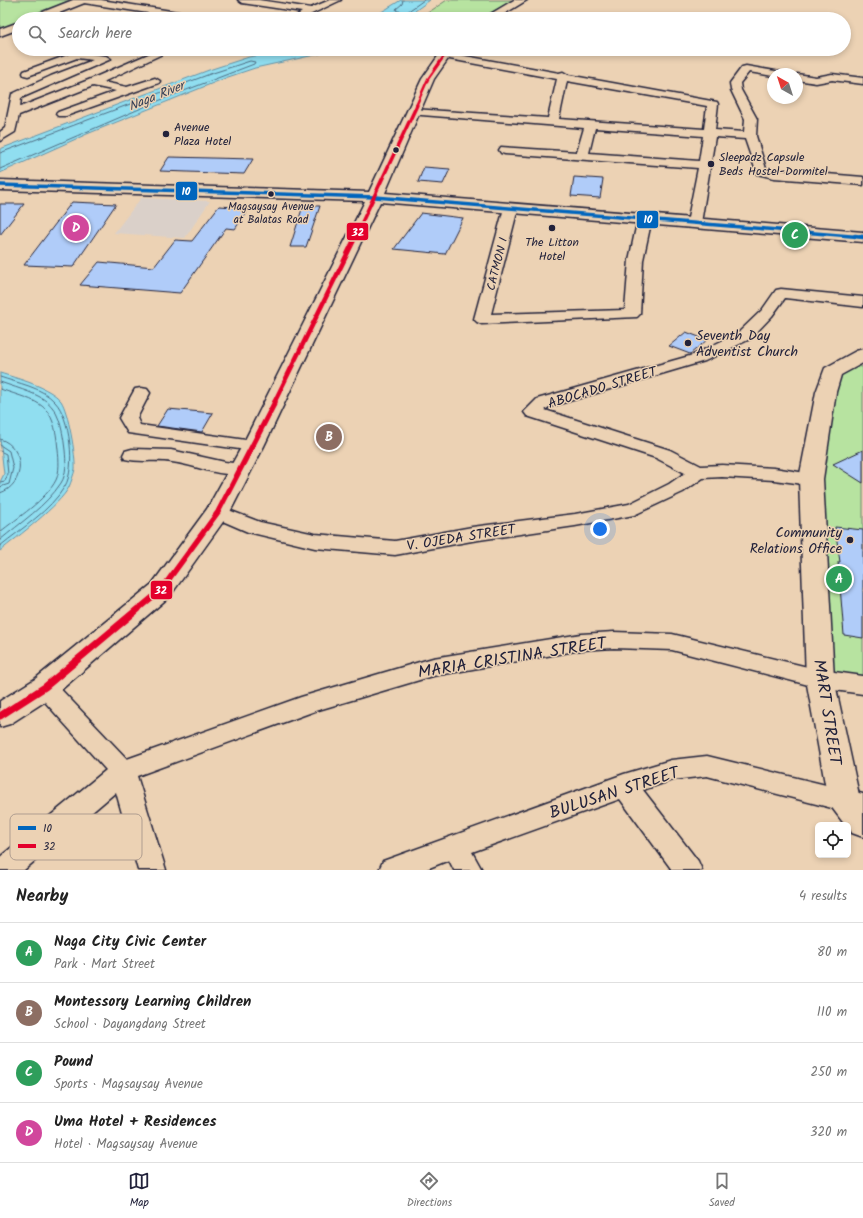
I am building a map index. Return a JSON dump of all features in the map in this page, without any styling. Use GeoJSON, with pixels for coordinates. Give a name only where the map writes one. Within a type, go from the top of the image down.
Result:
{"type":"FeatureCollection","features":[{"type":"Feature","properties":{"kind":"main road"},"geometry":{"type":"LineString","coordinates":[[52,12],[83,0]]}},
{"type":"Feature","properties":{"kind":"main road"},"geometry":{"type":"LineString","coordinates":[[501,12],[522,0]]}},
{"type":"Feature","properties":{"kind":"main road"},"geometry":{"type":"LineString","coordinates":[[0,33],[12,28]]}},
{"type":"Feature","properties":{"kind":"main road"},"geometry":{"type":"LineString","coordinates":[[0,716],[45,687],[161,590],[218,512],[253,446],[375,197],[428,79],[443,56]]}},
{"type":"Feature","properties":{"kind":"main road"},"geometry":{"type":"LineString","coordinates":[[1,186],[375,197],[646,218],[863,237]]}},
{"type":"Feature","properties":{"kind":"main road","name":"MART STREET"},"geometry":{"type":"LineString","coordinates":[[853,802],[820,679],[811,479],[826,392],[832,372],[854,366],[863,354]]}},
{"type":"Feature","properties":{"kind":"main road"},"geometry":{"type":"LineString","coordinates":[[853,802],[863,824]]}},
{"type":"Feature","properties":{"kind":"street"},"geometry":{"type":"LineString","coordinates":[[83,0],[159,12]]}},
{"type":"Feature","properties":{"kind":"street"},"geometry":{"type":"LineString","coordinates":[[242,0],[312,11],[337,0]]}},
{"type":"Feature","properties":{"kind":"street"},"geometry":{"type":"LineString","coordinates":[[73,56],[28,73],[55,78],[93,82],[126,90]]}},
{"type":"Feature","properties":{"kind":"street"},"geometry":{"type":"LineString","coordinates":[[84,56],[139,63]]}},
{"type":"Feature","properties":{"kind":"street"},"geometry":{"type":"LineString","coordinates":[[14,113],[154,56]]}},
{"type":"Feature","properties":{"kind":"street"},"geometry":{"type":"LineString","coordinates":[[466,56],[713,104],[705,165],[694,223]]}},
{"type":"Feature","properties":{"kind":"street"},"geometry":{"type":"LineString","coordinates":[[0,137],[12,130],[16,96],[55,78],[106,59]]}},
{"type":"Feature","properties":{"kind":"street"},"geometry":{"type":"LineString","coordinates":[[767,72],[746,69],[735,83],[736,90],[751,119],[750,136],[761,171],[774,174],[863,181]]}},
{"type":"Feature","properties":{"kind":"street"},"geometry":{"type":"LineString","coordinates":[[553,121],[563,75]]}},
{"type":"Feature","properties":{"kind":"street"},"geometry":{"type":"LineString","coordinates":[[803,78],[816,80],[832,77],[863,81]]}},
{"type":"Feature","properties":{"kind":"street"},"geometry":{"type":"LineString","coordinates":[[62,114],[155,80]]}},
{"type":"Feature","properties":{"kind":"street"},"geometry":{"type":"LineString","coordinates":[[413,112],[750,136]]}},
{"type":"Feature","properties":{"kind":"street"},"geometry":{"type":"LineString","coordinates":[[582,155],[591,124]]}},
{"type":"Feature","properties":{"kind":"street"},"geometry":{"type":"LineString","coordinates":[[505,150],[705,165]]}},
{"type":"Feature","properties":{"kind":"street","name":"CATMON I"},"geometry":{"type":"LineString","coordinates":[[511,208],[482,320],[632,314],[636,260],[646,218]]}},
{"type":"Feature","properties":{"kind":"street","name":"ABOCADO STREET"},"geometry":{"type":"LineString","coordinates":[[811,479],[722,471],[698,472],[662,454],[533,412],[544,403],[699,358],[712,352],[744,336],[767,313],[781,293],[863,302]]}},
{"type":"Feature","properties":{"kind":"street"},"geometry":{"type":"LineString","coordinates":[[141,393],[128,418],[134,429],[253,446]]}},
{"type":"Feature","properties":{"kind":"street"},"geometry":{"type":"LineString","coordinates":[[132,455],[171,456],[226,468],[241,469]]}},
{"type":"Feature","properties":{"kind":"street","name":"V. OJEDA STREET"},"geometry":{"type":"LineString","coordinates":[[218,512],[255,527],[315,541],[395,548],[472,534],[574,520],[634,509],[676,488],[698,472]]}},
{"type":"Feature","properties":{"kind":"street","name":"MARIA CRISTINA STREET"},"geometry":{"type":"LineString","coordinates":[[71,814],[123,771],[309,703],[433,667],[581,642],[614,640],[672,642],[820,679],[863,685]]}},
{"type":"Feature","properties":{"kind":"street"},"geometry":{"type":"LineString","coordinates":[[45,687],[123,771],[136,814]]}},
{"type":"Feature","properties":{"kind":"street","name":"BULUSAN STREET"},"geometry":{"type":"LineString","coordinates":[[393,870],[624,785],[671,770],[707,766],[853,802]]}},
{"type":"Feature","properties":{"kind":"street"},"geometry":{"type":"LineString","coordinates":[[624,785],[688,870]]}},
{"type":"Feature","properties":{"kind":"street"},"geometry":{"type":"LineString","coordinates":[[142,836],[152,870]]}},
{"type":"Feature","properties":{"kind":"street"},"geometry":{"type":"LineString","coordinates":[[455,846],[468,870]]}},
{"type":"Feature","properties":{"kind":"street","name":"MARIA CRISTINA STREET"},"geometry":{"type":"LineString","coordinates":[[4,870],[16,860]]}},
{"type":"Feature","properties":{"kind":"shaded area"},"geometry":{"type":"Polygon","coordinates":[[[141,198],[210,201],[185,238],[114,233],[141,198]]]}},
{"type":"Feature","properties":{"kind":"green space"},"geometry":{"type":"Polygon","coordinates":[[[0,0],[78,0],[47,12],[12,12],[12,26],[0,31],[0,0]]]}},
{"type":"Feature","properties":{"kind":"green space"},"geometry":{"type":"Polygon","coordinates":[[[447,0],[513,0],[492,12],[429,12],[447,0]]]}},
{"type":"Feature","properties":{"kind":"green space"},"geometry":{"type":"Polygon","coordinates":[[[845,365],[863,367],[863,685],[820,679],[811,479],[832,372],[845,365]]]}},
{"type":"Feature","properties":{"kind":"water"},"geometry":{"type":"Polygon","coordinates":[[[401,0],[430,0],[414,12],[381,12],[401,0]]]}},
{"type":"Feature","properties":{"kind":"water","name":"Naga River"},"geometry":{"type":"Polygon","coordinates":[[[310,56],[255,68],[228,77],[87,134],[0,173],[0,149],[209,70],[249,57],[310,56]]]}},
{"type":"Feature","properties":{"kind":"water"},"geometry":{"type":"Polygon","coordinates":[[[0,373],[41,387],[49,391],[61,401],[64,406],[71,434],[75,469],[69,487],[57,503],[0,551],[0,482],[4,474],[0,439],[0,373]]]}},
{"type":"Feature","properties":{"kind":"building"},"geometry":{"type":"Polygon","coordinates":[[[169,157],[253,159],[244,174],[160,171],[169,157]]]}},
{"type":"Feature","properties":{"kind":"building"},"geometry":{"type":"Polygon","coordinates":[[[424,167],[450,169],[443,184],[418,182],[424,167]]]}},
{"type":"Feature","properties":{"kind":"building"},"geometry":{"type":"Polygon","coordinates":[[[574,177],[603,179],[600,198],[571,196],[574,177]]]}},
{"type":"Feature","properties":{"kind":"building"},"geometry":{"type":"Polygon","coordinates":[[[72,202],[116,204],[73,267],[24,265],[72,202]]]}},
{"type":"Feature","properties":{"kind":"building"},"geometry":{"type":"Polygon","coordinates":[[[0,204],[24,204],[0,235],[0,204]]]}},
{"type":"Feature","properties":{"kind":"building"},"geometry":{"type":"Polygon","coordinates":[[[219,206],[249,208],[235,229],[226,228],[180,293],[80,285],[99,262],[154,267],[175,240],[192,241],[219,206]]]}},
{"type":"Feature","properties":{"kind":"building"},"geometry":{"type":"Polygon","coordinates":[[[303,206],[320,206],[306,247],[290,247],[303,206]]]}},
{"type":"Feature","properties":{"kind":"building"},"geometry":{"type":"Polygon","coordinates":[[[421,213],[463,218],[445,254],[394,249],[421,213]]]}},
{"type":"Feature","properties":{"kind":"building","name":"Seventh Day Adventist Church"},"geometry":{"type":"Polygon","coordinates":[[[686,332],[707,340],[690,354],[669,346],[686,332]]]}},
{"type":"Feature","properties":{"kind":"building"},"geometry":{"type":"Polygon","coordinates":[[[168,409],[213,413],[202,432],[157,426],[168,409]]]}},
{"type":"Feature","properties":{"kind":"building"},"geometry":{"type":"Polygon","coordinates":[[[863,450],[863,483],[833,464],[863,450]]]}},
{"type":"Feature","properties":{"kind":"building"},"geometry":{"type":"Polygon","coordinates":[[[835,527],[863,530],[863,638],[844,635],[838,562],[840,562],[835,527]]]}},
{"type":"Feature","properties":{"kind":"transit line","name":"32"},"geometry":{"type":"LineString","coordinates":[[0,716],[45,687],[161,590],[218,512],[253,446],[375,197],[428,79],[444,56]]}},
{"type":"Feature","properties":{"kind":"transit line","name":"10"},"geometry":{"type":"LineString","coordinates":[[0,185],[375,197],[863,237]]}},
{"type":"Feature","properties":{"kind":"place","name":"Avenue Plaza Hotel"},"geometry":{"type":"Point","coordinates":[166,134]}},
{"type":"Feature","properties":{"kind":"place","name":"Sleepadz Capsule Beds Hostel-Dormitel"},"geometry":{"type":"Point","coordinates":[711,164]}},
{"type":"Feature","properties":{"kind":"place","name":"Magsaysay Avenue at Balatas Road"},"geometry":{"type":"Point","coordinates":[271,194]}},
{"type":"Feature","properties":{"kind":"place","name":"Uma Hotel + Residences"},"geometry":{"type":"Point","coordinates":[76,228]}},
{"type":"Feature","properties":{"kind":"place","name":"The Litton Hotel"},"geometry":{"type":"Point","coordinates":[552,228]}},
{"type":"Feature","properties":{"kind":"place","name":"Pound"},"geometry":{"type":"Point","coordinates":[795,235]}},
{"type":"Feature","properties":{"kind":"place","name":"Seventh Day Adventist Church"},"geometry":{"type":"Point","coordinates":[688,343]}},
{"type":"Feature","properties":{"kind":"place","name":"Montessory Learning Children"},"geometry":{"type":"Point","coordinates":[329,437]}},
{"type":"Feature","properties":{"kind":"place","name":"Community Relations Office"},"geometry":{"type":"Point","coordinates":[850,540]}},
{"type":"Feature","properties":{"kind":"place","name":"Naga City Civic Center"},"geometry":{"type":"Point","coordinates":[839,579]}}]}
